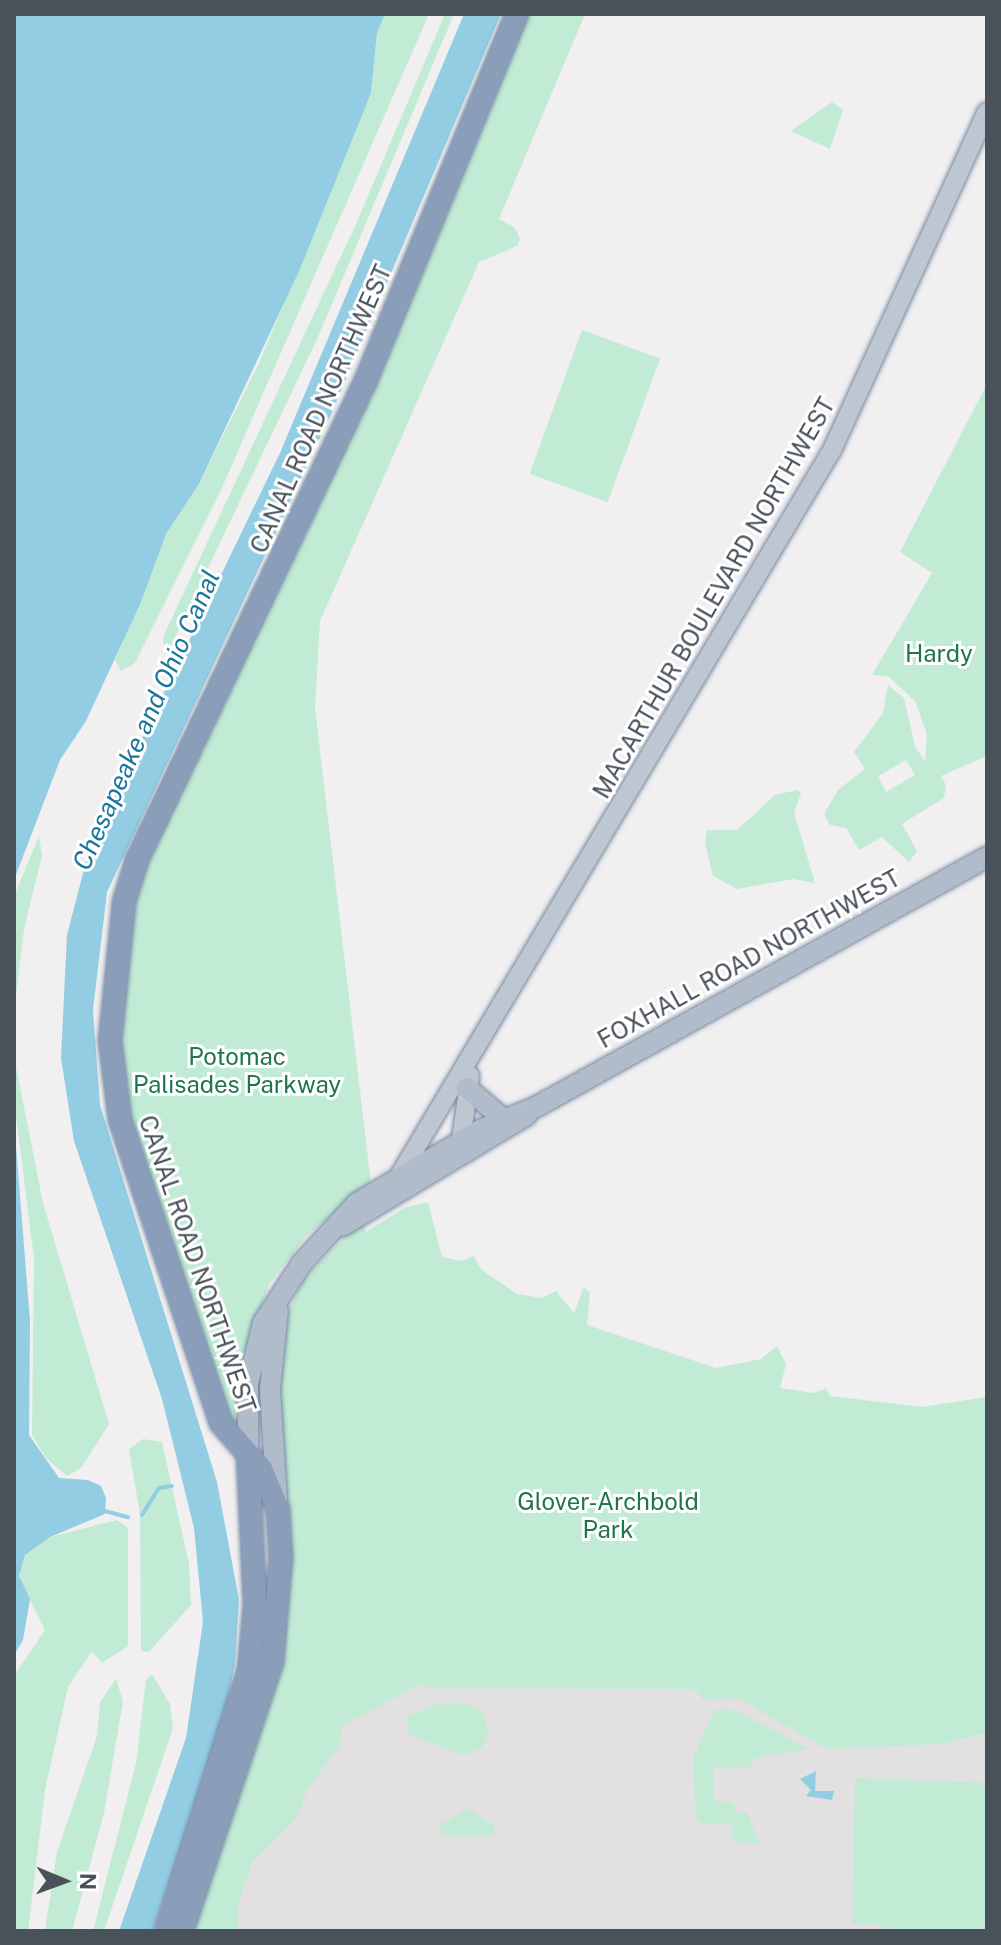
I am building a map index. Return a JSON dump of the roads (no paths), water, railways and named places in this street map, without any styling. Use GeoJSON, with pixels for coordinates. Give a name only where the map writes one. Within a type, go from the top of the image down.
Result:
{"type":"FeatureCollection","features":[{"type":"Feature","properties":{"kind":"highway","name":"CANAL ROAD NORTHWEST"},"geometry":{"type":"LineString","coordinates":[[182,1931],[272,1662],[281,1600],[278,1509],[265,1475],[221,1423],[117,1109],[110,1041],[124,902],[141,851],[366,380],[517,14]]}},
{"type":"Feature","properties":{"kind":"highway"},"geometry":{"type":"LineString","coordinates":[[166,1931],[249,1670],[255,1604],[248,1456]]}},
{"type":"Feature","properties":{"kind":"main road","name":"MACARTHUR BOULEVARD NORTHWEST"},"geometry":{"type":"LineString","coordinates":[[399,1176],[832,450],[987,112]]}},
{"type":"Feature","properties":{"kind":"main road","name":"FOXHALL ROAD NORTHWEST"},"geometry":{"type":"LineString","coordinates":[[328,1234],[464,1148],[987,857]]}},
{"type":"Feature","properties":{"kind":"main road","name":"MACARTHUR BOULEVARD NORTHWEST"},"geometry":{"type":"LineString","coordinates":[[464,1148],[467,1088],[476,1050]]}},
{"type":"Feature","properties":{"kind":"main road"},"geometry":{"type":"LineString","coordinates":[[467,1088],[502,1118]]}},
{"type":"Feature","properties":{"kind":"main road","name":"FOXHALL ROAD NORTHWEST"},"geometry":{"type":"LineString","coordinates":[[248,1456],[247,1397],[253,1357],[266,1317],[328,1234],[357,1203],[399,1176],[464,1148],[502,1118],[536,1107]]}},
{"type":"Feature","properties":{"kind":"main road"},"geometry":{"type":"LineString","coordinates":[[278,1509],[270,1389],[283,1292]]}},
{"type":"Feature","properties":{"kind":"water"},"geometry":{"type":"Polygon","coordinates":[[[14,14],[385,14],[377,33],[371,93],[300,269],[199,484],[166,534],[141,602],[86,721],[60,760],[14,880],[14,14]]]}},
{"type":"Feature","properties":{"kind":"water"},"geometry":{"type":"Polygon","coordinates":[[[464,14],[501,14],[333,410],[107,892],[93,1010],[100,1105],[217,1482],[239,1600],[235,1664],[221,1732],[153,1931],[119,1931],[186,1738],[203,1622],[194,1528],[162,1399],[74,1141],[61,1058],[67,935],[86,862],[109,806],[280,453],[464,14]]]}},
{"type":"Feature","properties":{"kind":"water"},"geometry":{"type":"Polygon","coordinates":[[[14,1121],[30,1321],[29,1435],[59,1478],[88,1480],[101,1486],[106,1498],[105,1514],[50,1537],[25,1555],[19,1576],[30,1599],[23,1640],[14,1655],[14,1121]]]}},
{"type":"Feature","properties":{"kind":"water"},"geometry":{"type":"Polygon","coordinates":[[[816,1771],[815,1791],[834,1791],[832,1800],[806,1796],[811,1790],[800,1779],[816,1771]]]}},
{"type":"Feature","properties":{"kind":"waterway"},"geometry":{"type":"LineString","coordinates":[[142,1515],[159,1488],[172,1486]]}},
{"type":"Feature","properties":{"kind":"waterway"},"geometry":{"type":"LineString","coordinates":[[101,1510],[128,1517]]}},
{"type":"Feature","properties":{"kind":"park label","name":"Hardy"},"geometry":{"type":"Point","coordinates":[939,654]}},
{"type":"Feature","properties":{"kind":"park label","name":"Potomac Palisades Parkway"},"geometry":{"type":"Point","coordinates":[237,1071]}},
{"type":"Feature","properties":{"kind":"park label","name":"Glover-Archbold Park"},"geometry":{"type":"Point","coordinates":[608,1516]}},
{"type":"Feature","properties":{"kind":"water label","name":"Chesapeake and Ohio Canal"},"geometry":{"type":"Point","coordinates":[146,720]}}]}
